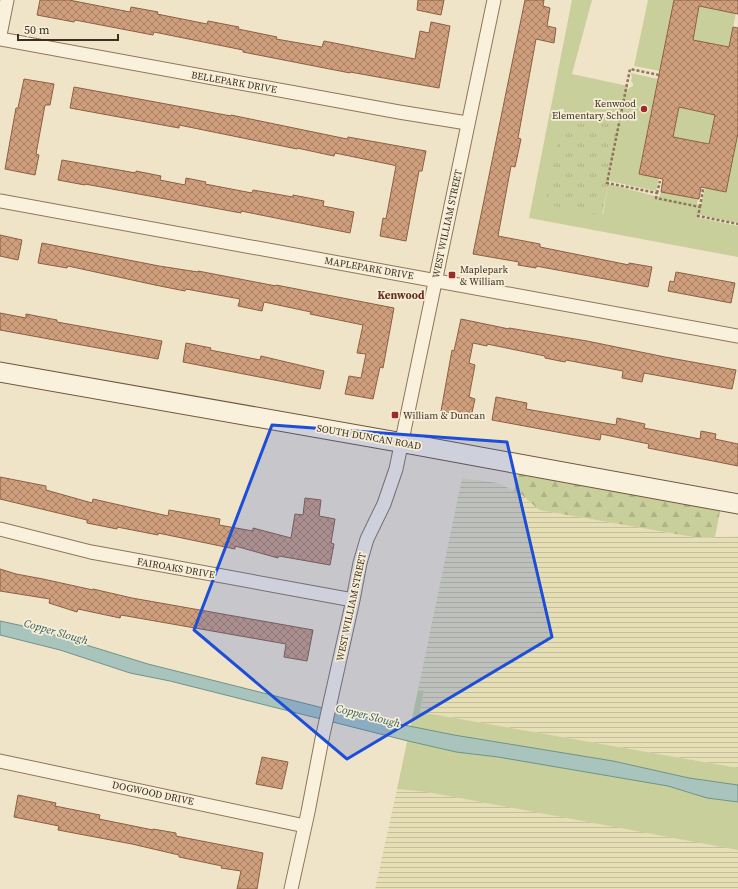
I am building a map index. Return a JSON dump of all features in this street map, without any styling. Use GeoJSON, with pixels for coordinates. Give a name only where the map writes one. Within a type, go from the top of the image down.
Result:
{"type":"FeatureCollection","features":[{"type":"Feature","properties":{"kind":"main road","name":"SOUTH DUNCAN ROAD"},"geometry":{"type":"LineString","coordinates":[[0,372],[738,504]]}},
{"type":"Feature","properties":{"kind":"street"},"geometry":{"type":"LineString","coordinates":[[0,35],[7,0]]}},
{"type":"Feature","properties":{"kind":"street","name":"WEST WILLIAM STREET"},"geometry":{"type":"LineString","coordinates":[[291,889],[360,563],[367,539],[384,504],[392,483],[494,0]]}},
{"type":"Feature","properties":{"kind":"street","name":"BELLEPARK DRIVE"},"geometry":{"type":"LineString","coordinates":[[0,39],[467,123]]}},
{"type":"Feature","properties":{"kind":"street","name":"MAPLEPARK DRIVE"},"geometry":{"type":"LineString","coordinates":[[0,200],[738,336]]}},
{"type":"Feature","properties":{"kind":"street","name":"FAIROAKS DRIVE"},"geometry":{"type":"LineString","coordinates":[[0,530],[91,552],[353,600]]}},
{"type":"Feature","properties":{"kind":"street","name":"DOGWOOD DRIVE"},"geometry":{"type":"LineString","coordinates":[[0,761],[305,826]]}},
{"type":"Feature","properties":{"kind":"path"},"geometry":{"type":"LineString","coordinates":[[657,193],[607,183],[630,69],[659,75]]}},
{"type":"Feature","properties":{"kind":"path"},"geometry":{"type":"LineString","coordinates":[[660,181],[656,198],[700,207]]}},
{"type":"Feature","properties":{"kind":"path"},"geometry":{"type":"LineString","coordinates":[[703,189],[698,216],[738,224]]}},
{"type":"Feature","properties":{"kind":"highlighted area"},"geometry":{"type":"Polygon","coordinates":[[[272,425],[507,442],[552,637],[347,759],[194,630],[272,425]]]}},
{"type":"Feature","properties":{"kind":"shaded area"},"geometry":{"type":"Polygon","coordinates":[[[462,478],[498,483],[521,494],[539,510],[698,538],[738,536],[738,768],[420,712],[424,692],[418,690],[462,478]]]}},
{"type":"Feature","properties":{"kind":"shaded area"},"geometry":{"type":"Polygon","coordinates":[[[397,789],[427,792],[738,849],[738,889],[375,889],[397,789]]]}},
{"type":"Feature","properties":{"kind":"green space"},"geometry":{"type":"Polygon","coordinates":[[[572,0],[592,0],[572,74],[628,86],[627,93],[629,88],[633,86],[631,81],[631,73],[658,79],[639,173],[659,178],[656,191],[609,181],[620,123],[564,112],[564,109],[560,109],[558,119],[562,120],[603,215],[608,184],[659,197],[661,192],[698,199],[697,204],[701,205],[705,188],[726,192],[738,133],[738,223],[700,215],[699,218],[738,226],[738,257],[529,218],[572,0]]]}},
{"type":"Feature","properties":{"kind":"green space"},"geometry":{"type":"Polygon","coordinates":[[[648,0],[674,0],[660,71],[634,66],[648,0]]]}},
{"type":"Feature","properties":{"kind":"green space"},"geometry":{"type":"Polygon","coordinates":[[[699,6],[736,13],[729,47],[693,40],[699,6]]]}},
{"type":"Feature","properties":{"kind":"green space"},"geometry":{"type":"Polygon","coordinates":[[[679,107],[715,115],[709,144],[673,137],[679,107]]]}},
{"type":"Feature","properties":{"kind":"green space"},"geometry":{"type":"Polygon","coordinates":[[[564,112],[620,123],[602,216],[545,204],[564,112]]]}},
{"type":"Feature","properties":{"kind":"green space"},"geometry":{"type":"Polygon","coordinates":[[[520,465],[722,501],[715,537],[699,538],[539,510],[521,494],[514,491],[520,465]]]}},
{"type":"Feature","properties":{"kind":"green space"},"geometry":{"type":"Polygon","coordinates":[[[418,690],[424,691],[420,712],[738,768],[738,850],[427,792],[397,789],[418,690]]]}},
{"type":"Feature","properties":{"kind":"water"},"geometry":{"type":"Polygon","coordinates":[[[0,621],[28,627],[148,664],[339,712],[454,735],[613,761],[689,778],[738,785],[738,802],[707,798],[668,786],[498,757],[456,752],[170,681],[130,673],[60,650],[0,635],[0,621]]]}},
{"type":"Feature","properties":{"kind":"building"},"geometry":{"type":"Polygon","coordinates":[[[40,0],[69,0],[130,12],[131,7],[207,24],[208,21],[239,27],[238,29],[277,37],[276,39],[322,47],[324,41],[415,59],[420,31],[429,33],[431,22],[450,26],[439,88],[350,73],[243,52],[243,50],[154,32],[153,35],[75,20],[74,22],[37,15],[40,0]]]}},
{"type":"Feature","properties":{"kind":"building"},"geometry":{"type":"Polygon","coordinates":[[[418,0],[444,0],[441,15],[417,10],[418,0]]]}},
{"type":"Feature","properties":{"kind":"building"},"geometry":{"type":"Polygon","coordinates":[[[525,0],[544,0],[543,6],[550,8],[547,26],[556,28],[554,43],[536,39],[518,138],[521,139],[515,167],[511,166],[498,236],[540,244],[540,247],[629,265],[629,263],[652,267],[648,287],[536,266],[536,268],[518,265],[519,262],[473,254],[525,0]]]}},
{"type":"Feature","properties":{"kind":"building"},"geometry":{"type":"Polygon","coordinates":[[[674,0],[738,0],[738,14],[699,6],[693,40],[729,47],[733,27],[738,28],[738,133],[726,192],[701,187],[699,199],[661,192],[663,179],[639,174],[674,0]],[[679,107],[673,137],[709,144],[715,115],[679,107]]]}},
{"type":"Feature","properties":{"kind":"building"},"geometry":{"type":"Polygon","coordinates":[[[24,79],[54,84],[50,105],[45,105],[36,154],[39,155],[35,175],[5,169],[16,108],[18,108],[24,79]]]}},
{"type":"Feature","properties":{"kind":"building"},"geometry":{"type":"Polygon","coordinates":[[[74,87],[231,115],[347,139],[348,137],[426,151],[422,171],[419,171],[406,241],[380,236],[383,218],[386,219],[396,166],[335,153],[334,156],[179,125],[179,128],[70,108],[74,87]]]}},
{"type":"Feature","properties":{"kind":"building"},"geometry":{"type":"Polygon","coordinates":[[[62,160],[161,176],[160,180],[185,185],[186,178],[206,182],[205,184],[252,193],[253,190],[324,201],[323,206],[354,212],[350,233],[241,211],[241,213],[58,180],[62,160]]]}},
{"type":"Feature","properties":{"kind":"building"},"geometry":{"type":"Polygon","coordinates":[[[0,235],[22,240],[18,260],[0,256],[0,235]]]}},
{"type":"Feature","properties":{"kind":"building"},"geometry":{"type":"Polygon","coordinates":[[[42,243],[159,266],[198,271],[394,308],[383,368],[380,367],[373,399],[345,394],[349,376],[361,378],[366,354],[357,353],[363,325],[310,314],[311,312],[264,302],[262,311],[238,306],[240,299],[186,289],[185,291],[68,266],[67,268],[38,263],[42,243]]]}},
{"type":"Feature","properties":{"kind":"building"},"geometry":{"type":"Polygon","coordinates":[[[676,272],[735,283],[731,303],[668,291],[670,281],[674,282],[676,272]]]}},
{"type":"Feature","properties":{"kind":"building"},"geometry":{"type":"Polygon","coordinates":[[[0,313],[26,318],[26,314],[57,320],[57,322],[162,341],[158,359],[0,330],[0,313]]]}},
{"type":"Feature","properties":{"kind":"building"},"geometry":{"type":"Polygon","coordinates":[[[461,319],[509,329],[587,341],[736,370],[732,389],[644,373],[642,382],[622,378],[623,371],[566,360],[565,362],[545,358],[545,356],[487,344],[487,346],[473,343],[469,363],[475,365],[469,397],[475,399],[471,417],[441,411],[452,350],[454,351],[461,319]]]}},
{"type":"Feature","properties":{"kind":"building"},"geometry":{"type":"Polygon","coordinates":[[[186,343],[211,348],[210,350],[260,360],[261,356],[324,371],[320,389],[183,362],[186,343]]]}},
{"type":"Feature","properties":{"kind":"building"},"geometry":{"type":"Polygon","coordinates":[[[496,397],[527,403],[526,409],[616,425],[617,418],[645,424],[644,428],[700,439],[701,431],[716,434],[715,439],[738,444],[738,466],[648,448],[649,444],[601,434],[600,440],[492,420],[496,397]]]}},
{"type":"Feature","properties":{"kind":"building"},"geometry":{"type":"Polygon","coordinates":[[[0,477],[46,486],[46,490],[92,503],[93,499],[168,516],[169,510],[220,519],[219,525],[253,531],[253,528],[291,538],[295,514],[303,515],[305,498],[321,500],[319,516],[335,519],[331,543],[334,544],[330,565],[279,556],[278,558],[235,546],[235,549],[158,533],[158,535],[87,523],[87,520],[0,499],[0,477]]]}},
{"type":"Feature","properties":{"kind":"building"},"geometry":{"type":"Polygon","coordinates":[[[0,569],[16,574],[132,598],[313,630],[307,661],[284,657],[286,644],[121,615],[120,618],[78,609],[77,612],[49,603],[50,599],[0,591],[0,569]]]}},
{"type":"Feature","properties":{"kind":"building"},"geometry":{"type":"Polygon","coordinates":[[[262,757],[288,762],[282,789],[256,784],[262,757]]]}},
{"type":"Feature","properties":{"kind":"building"},"geometry":{"type":"Polygon","coordinates":[[[18,795],[56,803],[55,806],[100,815],[99,819],[176,833],[176,836],[263,853],[257,889],[237,889],[241,871],[221,868],[222,866],[179,857],[179,855],[132,844],[58,830],[59,826],[14,817],[18,795]]]}},
{"type":"Feature","properties":{"kind":"place","name":"Kenwood Elementary School"},"geometry":{"type":"Point","coordinates":[644,109]}},
{"type":"Feature","properties":{"kind":"place","name":"Maplepark & William"},"geometry":{"type":"Point","coordinates":[452,275]}},
{"type":"Feature","properties":{"kind":"place","name":"William & Duncan"},"geometry":{"type":"Point","coordinates":[395,415]}},
{"type":"Feature","properties":{"kind":"district","name":"Kenwood"},"geometry":{"type":"Point","coordinates":[401,295]}},
{"type":"Feature","properties":{"kind":"water label","name":"Copper Slough"},"geometry":{"type":"Point","coordinates":[56,632]}},
{"type":"Feature","properties":{"kind":"water label","name":"Copper Slough"},"geometry":{"type":"Point","coordinates":[368,716]}}]}
